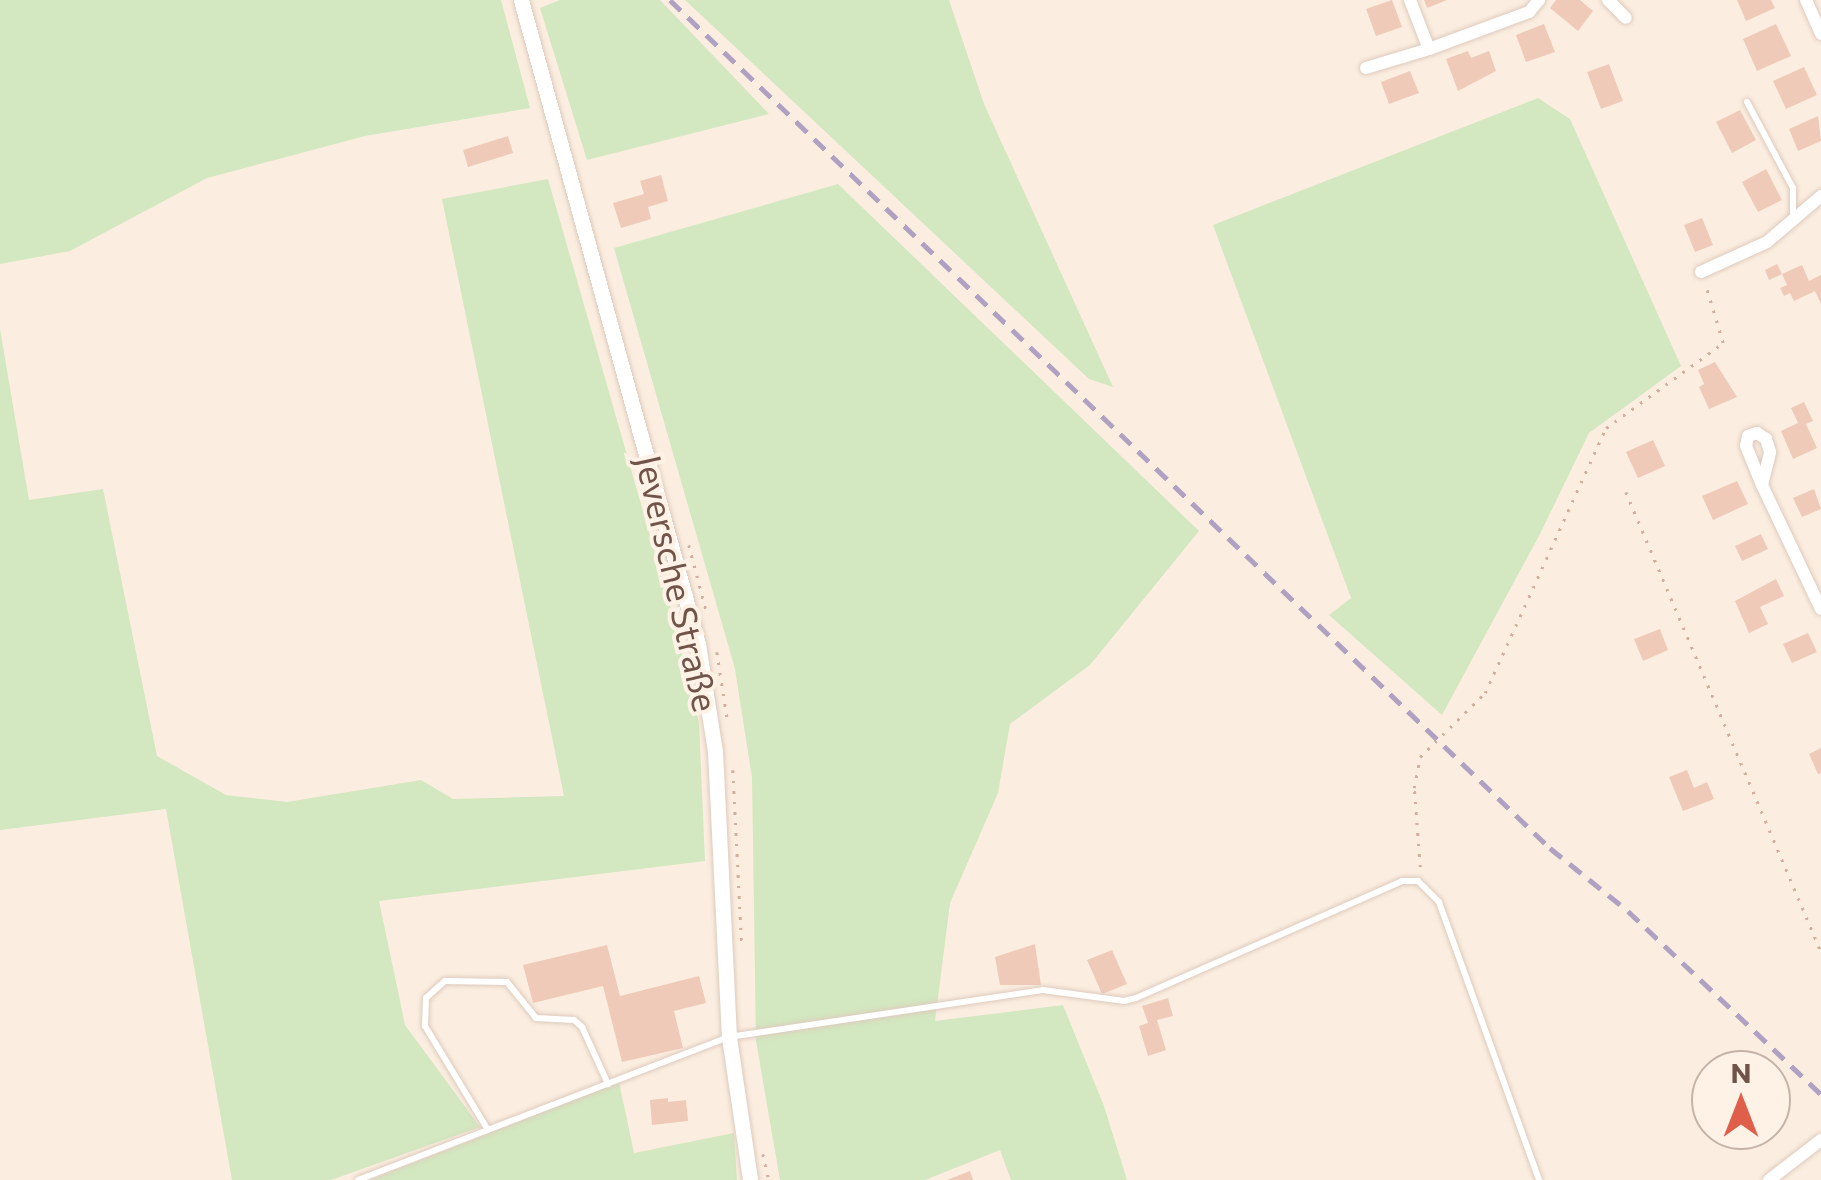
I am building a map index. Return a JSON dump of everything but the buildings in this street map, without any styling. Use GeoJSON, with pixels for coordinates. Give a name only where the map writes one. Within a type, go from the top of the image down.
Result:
{"type":"FeatureCollection","features":[{"type":"Feature","properties":{"kind":"street","name":"Jeversche Straße"},"geometry":{"type":"LineString","coordinates":[[521,0],[698,644],[715,751],[729,1037],[750,1180]]}},
{"type":"Feature","properties":{"kind":"street"},"geometry":{"type":"LineString","coordinates":[[1410,0],[1429,49]]}},
{"type":"Feature","properties":{"kind":"street"},"geometry":{"type":"LineString","coordinates":[[1366,68],[1529,12],[1539,0]]}},
{"type":"Feature","properties":{"kind":"street"},"geometry":{"type":"LineString","coordinates":[[1608,0],[1626,18]]}},
{"type":"Feature","properties":{"kind":"street"},"geometry":{"type":"LineString","coordinates":[[1806,0],[1821,34]]}},
{"type":"Feature","properties":{"kind":"street"},"geometry":{"type":"LineString","coordinates":[[1701,272],[1766,242],[1821,196]]}},
{"type":"Feature","properties":{"kind":"street"},"geometry":{"type":"LineString","coordinates":[[1762,485],[1821,609]]}},
{"type":"Feature","properties":{"kind":"street"},"geometry":{"type":"LineString","coordinates":[[1769,1180],[1821,1140]]}},
{"type":"Feature","properties":{"kind":"lane"},"geometry":{"type":"LineString","coordinates":[[1746,102],[1792,188],[1793,220]]}},
{"type":"Feature","properties":{"kind":"lane"},"geometry":{"type":"LineString","coordinates":[[358,1180],[729,1037],[1043,990],[1124,1001],[1402,880],[1421,884],[1439,902],[1540,1180]]}},
{"type":"Feature","properties":{"kind":"lane"},"geometry":{"type":"LineString","coordinates":[[488,1130],[425,1026],[426,998],[445,981],[507,982],[536,1018],[574,1020],[582,1026],[608,1084]]}},
{"type":"Feature","properties":{"kind":"path"},"geometry":{"type":"LineString","coordinates":[[1421,884],[1414,826],[1420,757],[1486,693],[1606,428],[1723,343],[1701,272]]}},
{"type":"Feature","properties":{"kind":"path"},"geometry":{"type":"LineString","coordinates":[[1626,492],[1821,952]]}},
{"type":"Feature","properties":{"kind":"green space"},"geometry":{"type":"Polygon","coordinates":[[[0,0],[501,0],[530,108],[365,136],[207,178],[70,251],[0,264],[0,0]]]}},
{"type":"Feature","properties":{"kind":"green space"},"geometry":{"type":"Polygon","coordinates":[[[560,0],[660,0],[769,114],[587,160],[540,8],[560,0]]]}},
{"type":"Feature","properties":{"kind":"green space"},"geometry":{"type":"Polygon","coordinates":[[[685,0],[949,0],[984,104],[1113,387],[1089,379],[685,0]]]}},
{"type":"Feature","properties":{"kind":"green space"},"geometry":{"type":"Polygon","coordinates":[[[1538,98],[1570,119],[1681,366],[1589,433],[1540,534],[1442,715],[1329,615],[1351,598],[1213,225],[1538,98]]]}},
{"type":"Feature","properties":{"kind":"green space"},"geometry":{"type":"Polygon","coordinates":[[[548,179],[673,616],[699,723],[705,861],[379,901],[405,1025],[480,1127],[331,1180],[232,1180],[166,809],[0,830],[0,329],[29,500],[103,489],[157,756],[226,795],[287,802],[421,780],[453,799],[564,796],[442,199],[548,179]]]}},
{"type":"Feature","properties":{"kind":"green space"},"geometry":{"type":"Polygon","coordinates":[[[838,184],[1199,531],[1090,665],[1010,724],[998,793],[950,903],[935,1021],[1063,1005],[1104,1106],[1127,1180],[1011,1180],[1000,1150],[925,1180],[780,1180],[756,1041],[752,778],[735,669],[614,248],[838,184]]]}},
{"type":"Feature","properties":{"kind":"green space"},"geometry":{"type":"Polygon","coordinates":[[[619,1082],[634,1153],[734,1133],[737,1180],[370,1180],[619,1082]]]}},
{"type":"Feature","properties":{"kind":"railway"},"geometry":{"type":"LineString","coordinates":[[670,0],[1550,848],[1628,911],[1821,1094]]}}]}
